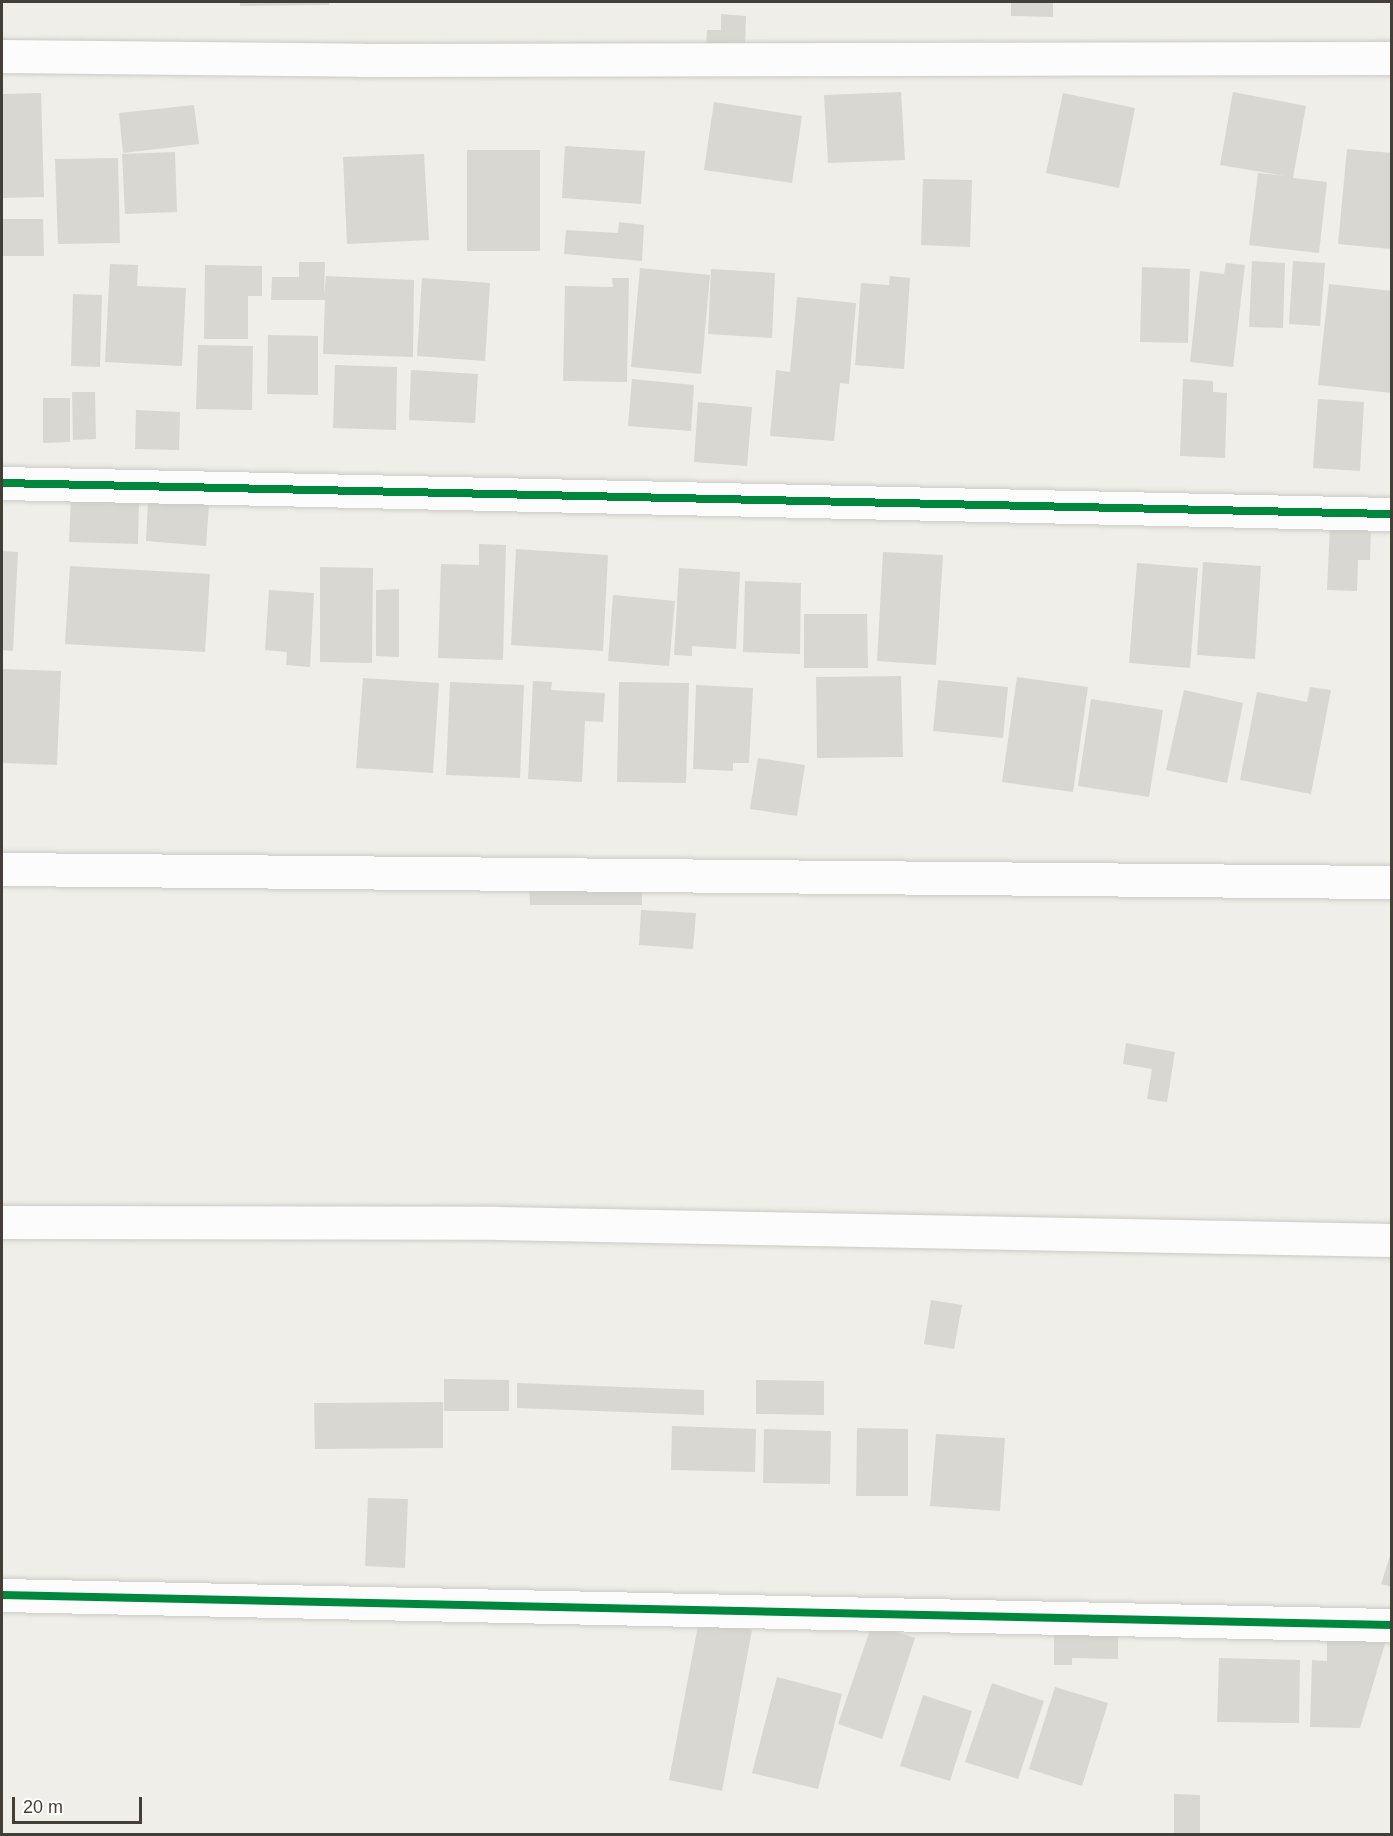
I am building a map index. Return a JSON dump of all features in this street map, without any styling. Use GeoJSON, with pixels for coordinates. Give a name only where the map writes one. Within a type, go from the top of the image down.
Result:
{"type":"FeatureCollection","features":[{"type":"Feature","properties":{"kind":"street"},"geometry":{"type":"LineString","coordinates":[[2,56],[362,60],[1392,58]]}},
{"type":"Feature","properties":{"kind":"street"},"geometry":{"type":"LineString","coordinates":[[2,483],[1392,514]]}},
{"type":"Feature","properties":{"kind":"street"},"geometry":{"type":"LineString","coordinates":[[2,869],[1392,882]]}},
{"type":"Feature","properties":{"kind":"street"},"geometry":{"type":"LineString","coordinates":[[2,1222],[510,1223],[1392,1240]]}},
{"type":"Feature","properties":{"kind":"street"},"geometry":{"type":"LineString","coordinates":[[2,1595],[1392,1625]]}},
{"type":"Feature","properties":{"kind":"building"},"geometry":{"type":"Polygon","coordinates":[[[240,2],[329,2],[329,5],[240,6],[240,2]]]}},
{"type":"Feature","properties":{"kind":"building"},"geometry":{"type":"Polygon","coordinates":[[[1011,2],[1053,2],[1053,17],[1011,16],[1011,2]]]}},
{"type":"Feature","properties":{"kind":"building"},"geometry":{"type":"Polygon","coordinates":[[[721,14],[746,16],[745,48],[706,47],[707,30],[721,30],[721,14]]]}},
{"type":"Feature","properties":{"kind":"building"},"geometry":{"type":"Polygon","coordinates":[[[901,92],[905,160],[828,163],[824,95],[901,92]]]}},
{"type":"Feature","properties":{"kind":"building"},"geometry":{"type":"Polygon","coordinates":[[[1233,92],[1306,106],[1293,178],[1327,182],[1319,253],[1249,245],[1258,173],[1285,176],[1220,165],[1233,92]]]}},
{"type":"Feature","properties":{"kind":"building"},"geometry":{"type":"Polygon","coordinates":[[[41,93],[44,197],[2,198],[2,94],[41,93]]]}},
{"type":"Feature","properties":{"kind":"building"},"geometry":{"type":"Polygon","coordinates":[[[1063,93],[1135,108],[1119,188],[1046,173],[1063,93]]]}},
{"type":"Feature","properties":{"kind":"building"},"geometry":{"type":"Polygon","coordinates":[[[714,102],[802,116],[792,183],[704,170],[714,102]]]}},
{"type":"Feature","properties":{"kind":"building"},"geometry":{"type":"Polygon","coordinates":[[[194,105],[199,144],[123,153],[119,113],[194,105]]]}},
{"type":"Feature","properties":{"kind":"building"},"geometry":{"type":"Polygon","coordinates":[[[565,146],[645,151],[641,204],[562,198],[565,146]]]}},
{"type":"Feature","properties":{"kind":"building"},"geometry":{"type":"Polygon","coordinates":[[[1347,149],[1392,153],[1391,249],[1338,244],[1347,149]]]}},
{"type":"Feature","properties":{"kind":"building"},"geometry":{"type":"Polygon","coordinates":[[[467,150],[540,150],[540,251],[467,251],[467,150]]]}},
{"type":"Feature","properties":{"kind":"building"},"geometry":{"type":"Polygon","coordinates":[[[175,152],[177,212],[125,214],[122,154],[175,152]]]}},
{"type":"Feature","properties":{"kind":"building"},"geometry":{"type":"Polygon","coordinates":[[[424,154],[429,240],[347,244],[343,157],[424,154]]]}},
{"type":"Feature","properties":{"kind":"building"},"geometry":{"type":"Polygon","coordinates":[[[118,158],[120,243],[58,244],[55,159],[118,158]]]}},
{"type":"Feature","properties":{"kind":"building"},"geometry":{"type":"Polygon","coordinates":[[[923,179],[972,180],[970,247],[921,245],[923,179]]]}},
{"type":"Feature","properties":{"kind":"building"},"geometry":{"type":"Polygon","coordinates":[[[2,219],[43,219],[44,256],[2,256],[2,219]]]}},
{"type":"Feature","properties":{"kind":"building"},"geometry":{"type":"Polygon","coordinates":[[[619,222],[644,225],[642,261],[564,254],[566,230],[618,233],[619,222]]]}},
{"type":"Feature","properties":{"kind":"building"},"geometry":{"type":"Polygon","coordinates":[[[1252,261],[1285,263],[1283,328],[1249,327],[1252,261]]]}},
{"type":"Feature","properties":{"kind":"building"},"geometry":{"type":"Polygon","coordinates":[[[1293,261],[1325,263],[1320,326],[1289,324],[1293,261]]]}},
{"type":"Feature","properties":{"kind":"building"},"geometry":{"type":"Polygon","coordinates":[[[299,262],[325,262],[324,295],[326,276],[414,280],[413,357],[323,354],[325,300],[271,300],[272,277],[299,277],[299,262]]]}},
{"type":"Feature","properties":{"kind":"building"},"geometry":{"type":"Polygon","coordinates":[[[1226,263],[1245,265],[1233,367],[1190,362],[1200,271],[1224,274],[1226,263]]]}},
{"type":"Feature","properties":{"kind":"building"},"geometry":{"type":"Polygon","coordinates":[[[110,264],[138,265],[137,286],[186,288],[182,366],[105,362],[110,264]]]}},
{"type":"Feature","properties":{"kind":"building"},"geometry":{"type":"Polygon","coordinates":[[[205,265],[262,266],[262,296],[248,296],[248,339],[204,339],[205,265]]]}},
{"type":"Feature","properties":{"kind":"building"},"geometry":{"type":"Polygon","coordinates":[[[1142,267],[1190,269],[1188,343],[1140,342],[1142,267]]]}},
{"type":"Feature","properties":{"kind":"building"},"geometry":{"type":"Polygon","coordinates":[[[640,268],[710,275],[701,374],[631,367],[640,268]]]}},
{"type":"Feature","properties":{"kind":"building"},"geometry":{"type":"Polygon","coordinates":[[[711,269],[775,273],[772,338],[708,334],[711,269]]]}},
{"type":"Feature","properties":{"kind":"building"},"geometry":{"type":"Polygon","coordinates":[[[890,276],[910,278],[904,369],[855,365],[861,283],[889,285],[890,276]]]}},
{"type":"Feature","properties":{"kind":"building"},"geometry":{"type":"Polygon","coordinates":[[[422,278],[490,283],[485,361],[417,356],[422,278]]]}},
{"type":"Feature","properties":{"kind":"building"},"geometry":{"type":"Polygon","coordinates":[[[612,278],[629,278],[627,382],[563,381],[565,286],[613,287],[612,278]]]}},
{"type":"Feature","properties":{"kind":"building"},"geometry":{"type":"Polygon","coordinates":[[[1329,284],[1392,291],[1392,393],[1318,385],[1329,284]]]}},
{"type":"Feature","properties":{"kind":"building"},"geometry":{"type":"Polygon","coordinates":[[[73,294],[102,295],[100,367],[71,366],[73,294]]]}},
{"type":"Feature","properties":{"kind":"building"},"geometry":{"type":"Polygon","coordinates":[[[797,297],[856,303],[849,384],[840,383],[834,441],[770,436],[776,370],[790,372],[797,297]]]}},
{"type":"Feature","properties":{"kind":"building"},"geometry":{"type":"Polygon","coordinates":[[[268,335],[318,336],[318,395],[267,394],[268,335]]]}},
{"type":"Feature","properties":{"kind":"building"},"geometry":{"type":"Polygon","coordinates":[[[198,345],[253,346],[252,410],[196,409],[198,345]]]}},
{"type":"Feature","properties":{"kind":"building"},"geometry":{"type":"Polygon","coordinates":[[[335,365],[397,367],[396,430],[333,428],[335,365]]]}},
{"type":"Feature","properties":{"kind":"building"},"geometry":{"type":"Polygon","coordinates":[[[411,370],[478,374],[475,423],[409,420],[411,370]]]}},
{"type":"Feature","properties":{"kind":"building"},"geometry":{"type":"Polygon","coordinates":[[[632,379],[694,385],[691,431],[628,426],[632,379]]]}},
{"type":"Feature","properties":{"kind":"building"},"geometry":{"type":"Polygon","coordinates":[[[1183,379],[1213,381],[1213,392],[1227,393],[1225,458],[1180,456],[1183,379]]]}},
{"type":"Feature","properties":{"kind":"building"},"geometry":{"type":"Polygon","coordinates":[[[72,392],[95,392],[96,439],[73,440],[72,392]]]}},
{"type":"Feature","properties":{"kind":"building"},"geometry":{"type":"Polygon","coordinates":[[[43,398],[70,398],[70,442],[43,443],[43,398]]]}},
{"type":"Feature","properties":{"kind":"building"},"geometry":{"type":"Polygon","coordinates":[[[1318,399],[1364,402],[1360,471],[1313,468],[1318,399]]]}},
{"type":"Feature","properties":{"kind":"building"},"geometry":{"type":"Polygon","coordinates":[[[698,402],[752,407],[747,466],[694,462],[698,402]]]}},
{"type":"Feature","properties":{"kind":"building"},"geometry":{"type":"Polygon","coordinates":[[[136,410],[180,412],[179,450],[135,449],[136,410]]]}},
{"type":"Feature","properties":{"kind":"building"},"geometry":{"type":"Polygon","coordinates":[[[71,498],[139,501],[138,544],[69,542],[71,498]]]}},
{"type":"Feature","properties":{"kind":"building"},"geometry":{"type":"Polygon","coordinates":[[[148,500],[209,504],[206,546],[146,541],[148,500]]]}},
{"type":"Feature","properties":{"kind":"building"},"geometry":{"type":"Polygon","coordinates":[[[1330,525],[1371,526],[1370,560],[1358,560],[1357,591],[1327,590],[1330,525]]]}},
{"type":"Feature","properties":{"kind":"building"},"geometry":{"type":"Polygon","coordinates":[[[479,544],[506,545],[503,660],[438,658],[441,564],[479,565],[479,544]]]}},
{"type":"Feature","properties":{"kind":"building"},"geometry":{"type":"Polygon","coordinates":[[[516,549],[608,555],[603,651],[511,645],[516,549]]]}},
{"type":"Feature","properties":{"kind":"building"},"geometry":{"type":"Polygon","coordinates":[[[2,551],[18,552],[13,651],[2,650],[2,551]]]}},
{"type":"Feature","properties":{"kind":"building"},"geometry":{"type":"Polygon","coordinates":[[[883,552],[943,555],[936,665],[877,661],[883,552]]]}},
{"type":"Feature","properties":{"kind":"building"},"geometry":{"type":"Polygon","coordinates":[[[1203,562],[1261,566],[1255,659],[1197,655],[1203,562]]]}},
{"type":"Feature","properties":{"kind":"building"},"geometry":{"type":"Polygon","coordinates":[[[1137,563],[1198,568],[1190,668],[1129,663],[1137,563]]]}},
{"type":"Feature","properties":{"kind":"building"},"geometry":{"type":"Polygon","coordinates":[[[70,566],[210,574],[205,652],[65,644],[70,566]]]}},
{"type":"Feature","properties":{"kind":"building"},"geometry":{"type":"Polygon","coordinates":[[[320,567],[373,568],[372,663],[320,662],[320,567]]]}},
{"type":"Feature","properties":{"kind":"building"},"geometry":{"type":"Polygon","coordinates":[[[679,568],[740,572],[736,649],[692,646],[692,656],[674,655],[679,568]]]}},
{"type":"Feature","properties":{"kind":"building"},"geometry":{"type":"Polygon","coordinates":[[[745,581],[801,583],[800,654],[743,652],[745,581]]]}},
{"type":"Feature","properties":{"kind":"building"},"geometry":{"type":"Polygon","coordinates":[[[399,589],[399,657],[376,656],[376,590],[399,589]]]}},
{"type":"Feature","properties":{"kind":"building"},"geometry":{"type":"Polygon","coordinates":[[[269,590],[314,593],[310,667],[286,665],[287,652],[265,650],[269,590]]]}},
{"type":"Feature","properties":{"kind":"building"},"geometry":{"type":"Polygon","coordinates":[[[613,595],[675,601],[669,666],[608,661],[613,595]]]}},
{"type":"Feature","properties":{"kind":"building"},"geometry":{"type":"Polygon","coordinates":[[[804,614],[867,614],[868,668],[804,668],[804,614]]]}},
{"type":"Feature","properties":{"kind":"building"},"geometry":{"type":"Polygon","coordinates":[[[2,669],[61,671],[57,765],[2,763],[2,669]]]}},
{"type":"Feature","properties":{"kind":"building"},"geometry":{"type":"Polygon","coordinates":[[[901,676],[903,757],[817,758],[816,677],[901,676]]]}},
{"type":"Feature","properties":{"kind":"building"},"geometry":{"type":"Polygon","coordinates":[[[1017,677],[1088,687],[1073,792],[1002,782],[1017,677]]]}},
{"type":"Feature","properties":{"kind":"building"},"geometry":{"type":"Polygon","coordinates":[[[363,678],[439,683],[433,773],[356,768],[363,678]]]}},
{"type":"Feature","properties":{"kind":"building"},"geometry":{"type":"Polygon","coordinates":[[[938,680],[1008,687],[1003,738],[933,731],[938,680]]]}},
{"type":"Feature","properties":{"kind":"building"},"geometry":{"type":"Polygon","coordinates":[[[533,681],[552,682],[551,690],[605,693],[603,722],[585,721],[582,782],[528,779],[533,681]]]}},
{"type":"Feature","properties":{"kind":"building"},"geometry":{"type":"Polygon","coordinates":[[[450,682],[524,685],[520,778],[446,775],[450,682]]]}},
{"type":"Feature","properties":{"kind":"building"},"geometry":{"type":"Polygon","coordinates":[[[619,682],[689,683],[686,783],[617,782],[619,682]]]}},
{"type":"Feature","properties":{"kind":"building"},"geometry":{"type":"Polygon","coordinates":[[[696,685],[753,688],[749,763],[733,763],[733,771],[693,769],[696,685]]]}},
{"type":"Feature","properties":{"kind":"building"},"geometry":{"type":"Polygon","coordinates":[[[1310,687],[1331,690],[1311,794],[1240,780],[1257,692],[1307,702],[1310,687]]]}},
{"type":"Feature","properties":{"kind":"building"},"geometry":{"type":"Polygon","coordinates":[[[1184,690],[1243,703],[1227,783],[1166,770],[1184,690]]]}},
{"type":"Feature","properties":{"kind":"building"},"geometry":{"type":"Polygon","coordinates":[[[1091,699],[1163,710],[1149,797],[1078,786],[1091,699]]]}},
{"type":"Feature","properties":{"kind":"building"},"geometry":{"type":"Polygon","coordinates":[[[758,758],[805,765],[797,816],[750,809],[758,758]]]}},
{"type":"Feature","properties":{"kind":"building"},"geometry":{"type":"Polygon","coordinates":[[[642,882],[642,905],[530,905],[529,883],[642,882]]]}},
{"type":"Feature","properties":{"kind":"building"},"geometry":{"type":"Polygon","coordinates":[[[641,910],[696,913],[693,949],[639,945],[641,910]]]}},
{"type":"Feature","properties":{"kind":"building"},"geometry":{"type":"Polygon","coordinates":[[[1126,1043],[1175,1052],[1167,1102],[1147,1099],[1152,1069],[1123,1064],[1126,1043]]]}},
{"type":"Feature","properties":{"kind":"building"},"geometry":{"type":"Polygon","coordinates":[[[931,1300],[962,1305],[954,1349],[924,1344],[931,1300]]]}},
{"type":"Feature","properties":{"kind":"building"},"geometry":{"type":"Polygon","coordinates":[[[444,1379],[509,1380],[509,1411],[444,1411],[444,1379]]]}},
{"type":"Feature","properties":{"kind":"building"},"geometry":{"type":"Polygon","coordinates":[[[756,1380],[824,1381],[824,1415],[756,1414],[756,1380]]]}},
{"type":"Feature","properties":{"kind":"building"},"geometry":{"type":"Polygon","coordinates":[[[517,1383],[704,1390],[704,1415],[517,1408],[517,1383]]]}},
{"type":"Feature","properties":{"kind":"building"},"geometry":{"type":"Polygon","coordinates":[[[443,1402],[443,1448],[315,1449],[314,1403],[443,1402]]]}},
{"type":"Feature","properties":{"kind":"building"},"geometry":{"type":"Polygon","coordinates":[[[672,1426],[756,1429],[755,1472],[671,1470],[672,1426]]]}},
{"type":"Feature","properties":{"kind":"building"},"geometry":{"type":"Polygon","coordinates":[[[857,1428],[908,1429],[908,1496],[856,1496],[857,1428]]]}},
{"type":"Feature","properties":{"kind":"building"},"geometry":{"type":"Polygon","coordinates":[[[764,1429],[831,1431],[830,1484],[763,1483],[764,1429]]]}},
{"type":"Feature","properties":{"kind":"building"},"geometry":{"type":"Polygon","coordinates":[[[936,1434],[1005,1438],[1000,1511],[930,1506],[936,1434]]]}},
{"type":"Feature","properties":{"kind":"building"},"geometry":{"type":"Polygon","coordinates":[[[368,1498],[408,1499],[405,1568],[365,1566],[368,1498]]]}},
{"type":"Feature","properties":{"kind":"building"},"geometry":{"type":"Polygon","coordinates":[[[1392,1550],[1392,1587],[1381,1584],[1392,1550]]]}},
{"type":"Feature","properties":{"kind":"building"},"geometry":{"type":"Polygon","coordinates":[[[699,1620],[752,1630],[722,1791],[669,1780],[699,1620]]]}},
{"type":"Feature","properties":{"kind":"building"},"geometry":{"type":"Polygon","coordinates":[[[872,1624],[915,1638],[882,1739],[838,1724],[872,1624]]]}},
{"type":"Feature","properties":{"kind":"building"},"geometry":{"type":"Polygon","coordinates":[[[1054,1631],[1118,1633],[1118,1659],[1072,1658],[1072,1665],[1054,1665],[1054,1631]]]}},
{"type":"Feature","properties":{"kind":"building"},"geometry":{"type":"Polygon","coordinates":[[[1387,1637],[1360,1728],[1310,1727],[1312,1660],[1327,1661],[1327,1639],[1387,1637]]]}},
{"type":"Feature","properties":{"kind":"building"},"geometry":{"type":"Polygon","coordinates":[[[1219,1658],[1300,1660],[1299,1723],[1217,1722],[1219,1658]]]}},
{"type":"Feature","properties":{"kind":"building"},"geometry":{"type":"Polygon","coordinates":[[[777,1677],[842,1694],[818,1789],[752,1773],[777,1677]]]}},
{"type":"Feature","properties":{"kind":"building"},"geometry":{"type":"Polygon","coordinates":[[[992,1683],[1044,1701],[1018,1779],[965,1762],[992,1683]]]}},
{"type":"Feature","properties":{"kind":"building"},"geometry":{"type":"Polygon","coordinates":[[[1055,1687],[1108,1703],[1082,1786],[1029,1769],[1055,1687]]]}},
{"type":"Feature","properties":{"kind":"building"},"geometry":{"type":"Polygon","coordinates":[[[923,1695],[972,1711],[950,1781],[900,1766],[923,1695]]]}},
{"type":"Feature","properties":{"kind":"building"},"geometry":{"type":"Polygon","coordinates":[[[1174,1794],[1200,1795],[1200,1834],[1174,1834],[1174,1794]]]}},
{"type":"Feature","properties":{"kind":"cycle path"},"geometry":{"type":"LineString","coordinates":[[2,483],[1392,514]]}},
{"type":"Feature","properties":{"kind":"cycle path"},"geometry":{"type":"LineString","coordinates":[[2,1595],[1392,1625]]}}]}
